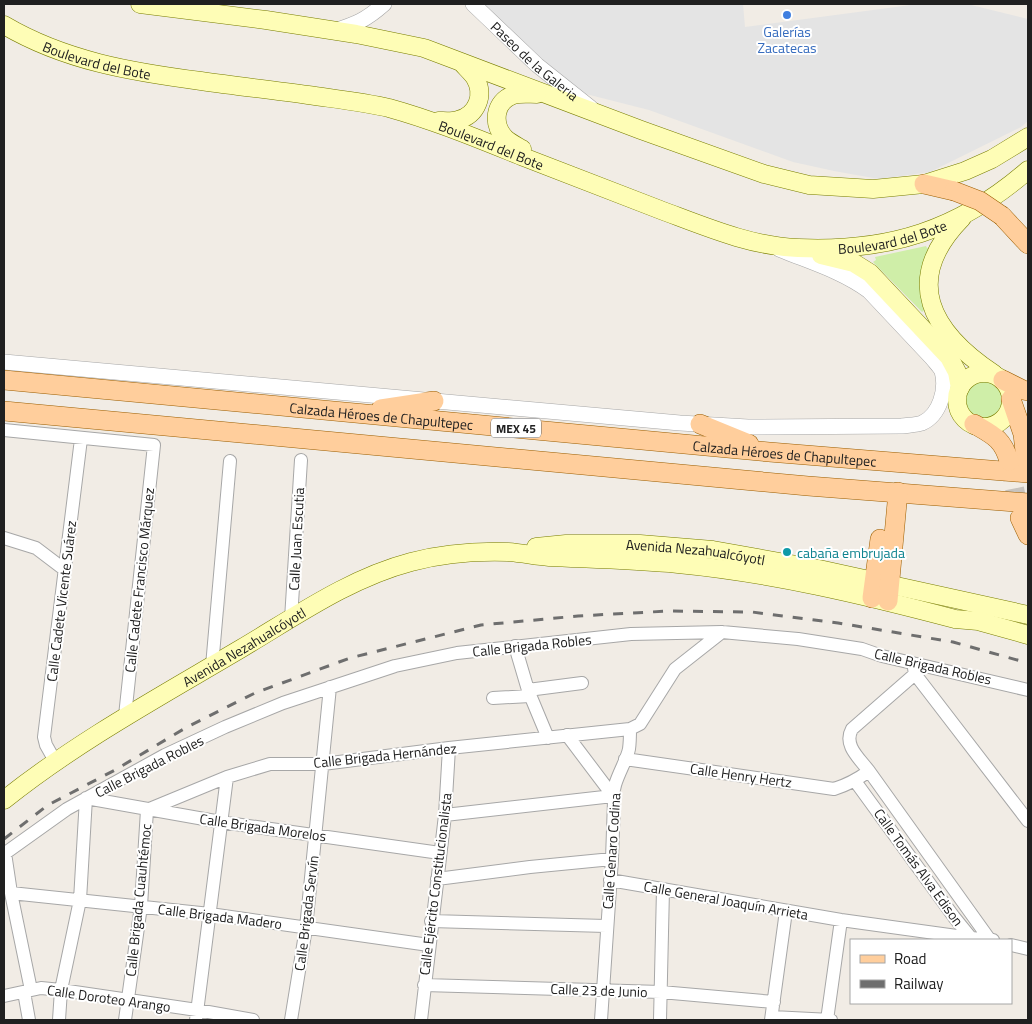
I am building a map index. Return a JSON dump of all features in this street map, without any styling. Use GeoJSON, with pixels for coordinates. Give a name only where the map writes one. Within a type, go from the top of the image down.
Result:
{"type":"FeatureCollection","features":[{"type":"Feature","properties":{"kind":"main road"},"geometry":{"type":"LineString","coordinates":[[140,4],[266,20],[424,48],[598,114],[785,180],[809,185],[873,189],[924,184],[965,171],[992,159],[1028,138]]}},
{"type":"Feature","properties":{"kind":"main road","name":"Boulevard del Bote"},"geometry":{"type":"LineString","coordinates":[[4,25],[70,56],[135,72],[385,107],[435,121],[717,231],[768,245],[839,249],[878,245],[914,236],[969,212]]}},
{"type":"Feature","properties":{"kind":"main road"},"geometry":{"type":"LineString","coordinates":[[435,121],[460,120],[469,115],[477,104],[479,88],[475,78],[462,63]]}},
{"type":"Feature","properties":{"kind":"main road"},"geometry":{"type":"LineString","coordinates":[[545,94],[512,96],[500,103],[496,118],[505,138],[550,167]]}},
{"type":"Feature","properties":{"kind":"main road"},"geometry":{"type":"LineString","coordinates":[[1028,170],[996,195],[969,212],[951,231],[939,248],[929,278],[930,298],[934,315],[945,330],[968,356],[998,377],[1028,391]]}},
{"type":"Feature","properties":{"kind":"main road"},"geometry":{"type":"LineString","coordinates":[[924,184],[954,191],[980,201],[1002,216],[1028,244]]}},
{"type":"Feature","properties":{"kind":"main road"},"geometry":{"type":"LineString","coordinates":[[797,248],[854,263],[870,273],[949,356],[957,372],[960,411],[966,419],[992,435],[1021,464]]}},
{"type":"Feature","properties":{"kind":"main road"},"geometry":{"type":"LineString","coordinates":[[959,390],[968,378],[974,375],[980,373],[998,377],[1010,392],[1023,434],[1021,464]]}},
{"type":"Feature","properties":{"kind":"main road","name":"Calzada Héroes de Chapultepec"},"geometry":{"type":"LineString","coordinates":[[4,380],[769,452],[1021,464]]}},
{"type":"Feature","properties":{"kind":"main road"},"geometry":{"type":"LineString","coordinates":[[974,424],[992,426],[1000,422],[1010,408],[1011,399]]}},
{"type":"Feature","properties":{"kind":"main road"},"geometry":{"type":"LineString","coordinates":[[350,413],[434,401]]}},
{"type":"Feature","properties":{"kind":"main road","name":"MEX 45"},"geometry":{"type":"LineString","coordinates":[[4,411],[808,486],[891,491],[1024,510]]}},
{"type":"Feature","properties":{"kind":"main road"},"geometry":{"type":"LineString","coordinates":[[700,424],[769,452]]}},
{"type":"Feature","properties":{"kind":"main road"},"geometry":{"type":"LineString","coordinates":[[881,591],[891,491]]}},
{"type":"Feature","properties":{"kind":"main road"},"geometry":{"type":"LineString","coordinates":[[1024,510],[1028,535]]}},
{"type":"Feature","properties":{"kind":"main road","name":"Avenida Nezahualcóyotl"},"geometry":{"type":"LineString","coordinates":[[4,800],[55,761],[125,716],[350,586],[412,562],[452,555],[507,552],[546,545],[566,544],[672,546],[750,556],[881,591],[926,611],[978,621],[1028,635]]}},
{"type":"Feature","properties":{"kind":"main road","name":"Avenida Nezahualcóyotl"},"geometry":{"type":"LineString","coordinates":[[881,591],[930,593],[1028,615]]}},
{"type":"Feature","properties":{"kind":"main road"},"geometry":{"type":"LineString","coordinates":[[926,611],[930,593]]}},
{"type":"Feature","properties":{"kind":"main road","name":"Avenida Nezahualcóyotl"},"geometry":{"type":"LineString","coordinates":[[955,618],[974,629],[1028,644]]}},
{"type":"Feature","properties":{"kind":"street"},"geometry":{"type":"LineString","coordinates":[[334,31],[370,17],[384,4]]}},
{"type":"Feature","properties":{"kind":"street","name":"Paseo de la Galeria"},"geometry":{"type":"LineString","coordinates":[[474,4],[537,65],[598,114]]}},
{"type":"Feature","properties":{"kind":"street"},"geometry":{"type":"LineString","coordinates":[[4,362],[700,424],[748,427],[902,426],[922,423],[942,400],[942,370],[869,291],[846,276],[768,245]]}},
{"type":"Feature","properties":{"kind":"street"},"geometry":{"type":"LineString","coordinates":[[942,400],[959,390]]}},
{"type":"Feature","properties":{"kind":"street"},"geometry":{"type":"LineString","coordinates":[[4,430],[81,439]]}},
{"type":"Feature","properties":{"kind":"street","name":"Calle Cadete Francisco Márquez"},"geometry":{"type":"LineString","coordinates":[[81,439],[154,445],[125,716]]}},
{"type":"Feature","properties":{"kind":"street","name":"Calle Cadete Vicente Suárez"},"geometry":{"type":"LineString","coordinates":[[55,761],[46,745],[44,737],[81,439]]}},
{"type":"Feature","properties":{"kind":"street","name":"Calle Juan Escutia"},"geometry":{"type":"LineString","coordinates":[[291,619],[301,460]]}},
{"type":"Feature","properties":{"kind":"street"},"geometry":{"type":"LineString","coordinates":[[212,666],[230,461]]}},
{"type":"Feature","properties":{"kind":"street"},"geometry":{"type":"LineString","coordinates":[[4,538],[36,548],[65,570]]}},
{"type":"Feature","properties":{"kind":"street"},"geometry":{"type":"LineString","coordinates":[[630,729],[640,724],[675,669],[722,632]]}},
{"type":"Feature","properties":{"kind":"street","name":"Calle Brigada Robles"},"geometry":{"type":"LineString","coordinates":[[5,854],[67,809],[86,798],[165,755],[225,727],[284,703],[395,666],[457,653],[631,634],[722,632],[798,639],[862,649],[914,669],[1001,683],[1028,690]]}},
{"type":"Feature","properties":{"kind":"street"},"geometry":{"type":"LineString","coordinates":[[515,646],[529,693],[548,738]]}},
{"type":"Feature","properties":{"kind":"street"},"geometry":{"type":"LineString","coordinates":[[914,669],[1028,821]]}},
{"type":"Feature","properties":{"kind":"street","name":"Calle Tomás Alva Edison"},"geometry":{"type":"LineString","coordinates":[[914,669],[892,695],[861,719],[850,732],[848,737],[850,747],[990,939]]}},
{"type":"Feature","properties":{"kind":"street"},"geometry":{"type":"LineString","coordinates":[[493,698],[582,682]]}},
{"type":"Feature","properties":{"kind":"street","name":"Calle Brigada Servín"},"geometry":{"type":"LineString","coordinates":[[291,1020],[306,928],[330,687]]}},
{"type":"Feature","properties":{"kind":"street","name":"Calle Brigada Hernández"},"geometry":{"type":"LineString","coordinates":[[148,810],[227,776],[270,764],[323,764],[449,748],[630,729]]}},
{"type":"Feature","properties":{"kind":"street","name":"Calle Genaro Codina"},"geometry":{"type":"LineString","coordinates":[[600,1020],[612,858],[613,796],[629,749],[630,729]]}},
{"type":"Feature","properties":{"kind":"street"},"geometry":{"type":"LineString","coordinates":[[567,735],[613,796]]}},
{"type":"Feature","properties":{"kind":"street","name":"Calle Ejército Constitucionalista"},"geometry":{"type":"LineString","coordinates":[[420,1020],[445,815],[449,748]]}},
{"type":"Feature","properties":{"kind":"street","name":"Calle Henry Hertz"},"geometry":{"type":"LineString","coordinates":[[625,759],[834,789],[855,781],[869,771]]}},
{"type":"Feature","properties":{"kind":"street"},"geometry":{"type":"LineString","coordinates":[[196,1015],[227,776]]}},
{"type":"Feature","properties":{"kind":"street","name":"Calle Tomás Alva Edison"},"geometry":{"type":"LineString","coordinates":[[855,781],[954,917],[971,938],[981,939]]}},
{"type":"Feature","properties":{"kind":"street"},"geometry":{"type":"LineString","coordinates":[[445,815],[613,796]]}},
{"type":"Feature","properties":{"kind":"street"},"geometry":{"type":"LineString","coordinates":[[59,1020],[61,990],[80,900],[86,798]]}},
{"type":"Feature","properties":{"kind":"street","name":"Calle Brigada Morelos"},"geometry":{"type":"LineString","coordinates":[[86,798],[221,822],[440,853]]}},
{"type":"Feature","properties":{"kind":"street","name":"Calle Brigada Cuauhtémoc"},"geometry":{"type":"LineString","coordinates":[[125,1020],[141,906],[148,810]]}},
{"type":"Feature","properties":{"kind":"street"},"geometry":{"type":"LineString","coordinates":[[5,854],[28,991],[29,1020]]}},
{"type":"Feature","properties":{"kind":"street"},"geometry":{"type":"LineString","coordinates":[[437,879],[612,858]]}},
{"type":"Feature","properties":{"kind":"street","name":"Calle General Joaquín Arrieta"},"geometry":{"type":"LineString","coordinates":[[610,880],[841,920],[971,938]]}},
{"type":"Feature","properties":{"kind":"street"},"geometry":{"type":"LineString","coordinates":[[660,1020],[663,889]]}},
{"type":"Feature","properties":{"kind":"street","name":"Calle Brigada Madero"},"geometry":{"type":"LineString","coordinates":[[11,893],[210,914],[429,945]]}},
{"type":"Feature","properties":{"kind":"street"},"geometry":{"type":"LineString","coordinates":[[786,910],[771,1019],[828,1020],[841,920]]}},
{"type":"Feature","properties":{"kind":"street"},"geometry":{"type":"LineString","coordinates":[[431,921],[606,926]]}},
{"type":"Feature","properties":{"kind":"street"},"geometry":{"type":"LineString","coordinates":[[1012,945],[1028,949]]}},
{"type":"Feature","properties":{"kind":"street","name":"Calle 23 de Junio"},"geometry":{"type":"LineString","coordinates":[[424,984],[661,992],[774,1002]]}},
{"type":"Feature","properties":{"kind":"street","name":"Calle Doroteo Arango"},"geometry":{"type":"LineString","coordinates":[[4,996],[41,988],[128,999],[196,1015],[253,1020]]}},
{"type":"Feature","properties":{"kind":"green space"},"geometry":{"type":"Polygon","coordinates":[[[926,246],[927,248],[932,247],[926,309],[922,312],[873,262],[876,260],[875,257],[926,246]]]}},
{"type":"Feature","properties":{"kind":"green space"},"geometry":{"type":"Polygon","coordinates":[[[985,381],[999,386],[1004,400],[999,414],[985,419],[971,414],[966,400],[971,386],[985,381]]]}},
{"type":"Feature","properties":{"kind":"shaded area"},"geometry":{"type":"Polygon","coordinates":[[[477,4],[743,4],[745,27],[918,4],[967,4],[1028,19],[1028,121],[1021,127],[930,172],[879,179],[834,171],[793,162],[649,110],[582,93],[477,4]]]}},
{"type":"Feature","properties":{"kind":"tunnel"},"geometry":{"type":"LineString","coordinates":[[1009,461],[1020,516]]}},
{"type":"Feature","properties":{"kind":"railway"},"geometry":{"type":"LineString","coordinates":[[4,839],[48,805],[115,770],[187,727],[255,693],[350,658],[481,625],[578,616],[669,611],[752,612],[838,623],[953,642],[1028,663]]}},
{"type":"Feature","properties":{"kind":"place","name":"Galerías Zacatecas"},"geometry":{"type":"Point","coordinates":[787,15]}},
{"type":"Feature","properties":{"kind":"place","name":"cabaña embrujada"},"geometry":{"type":"Point","coordinates":[787,552]}}]}
